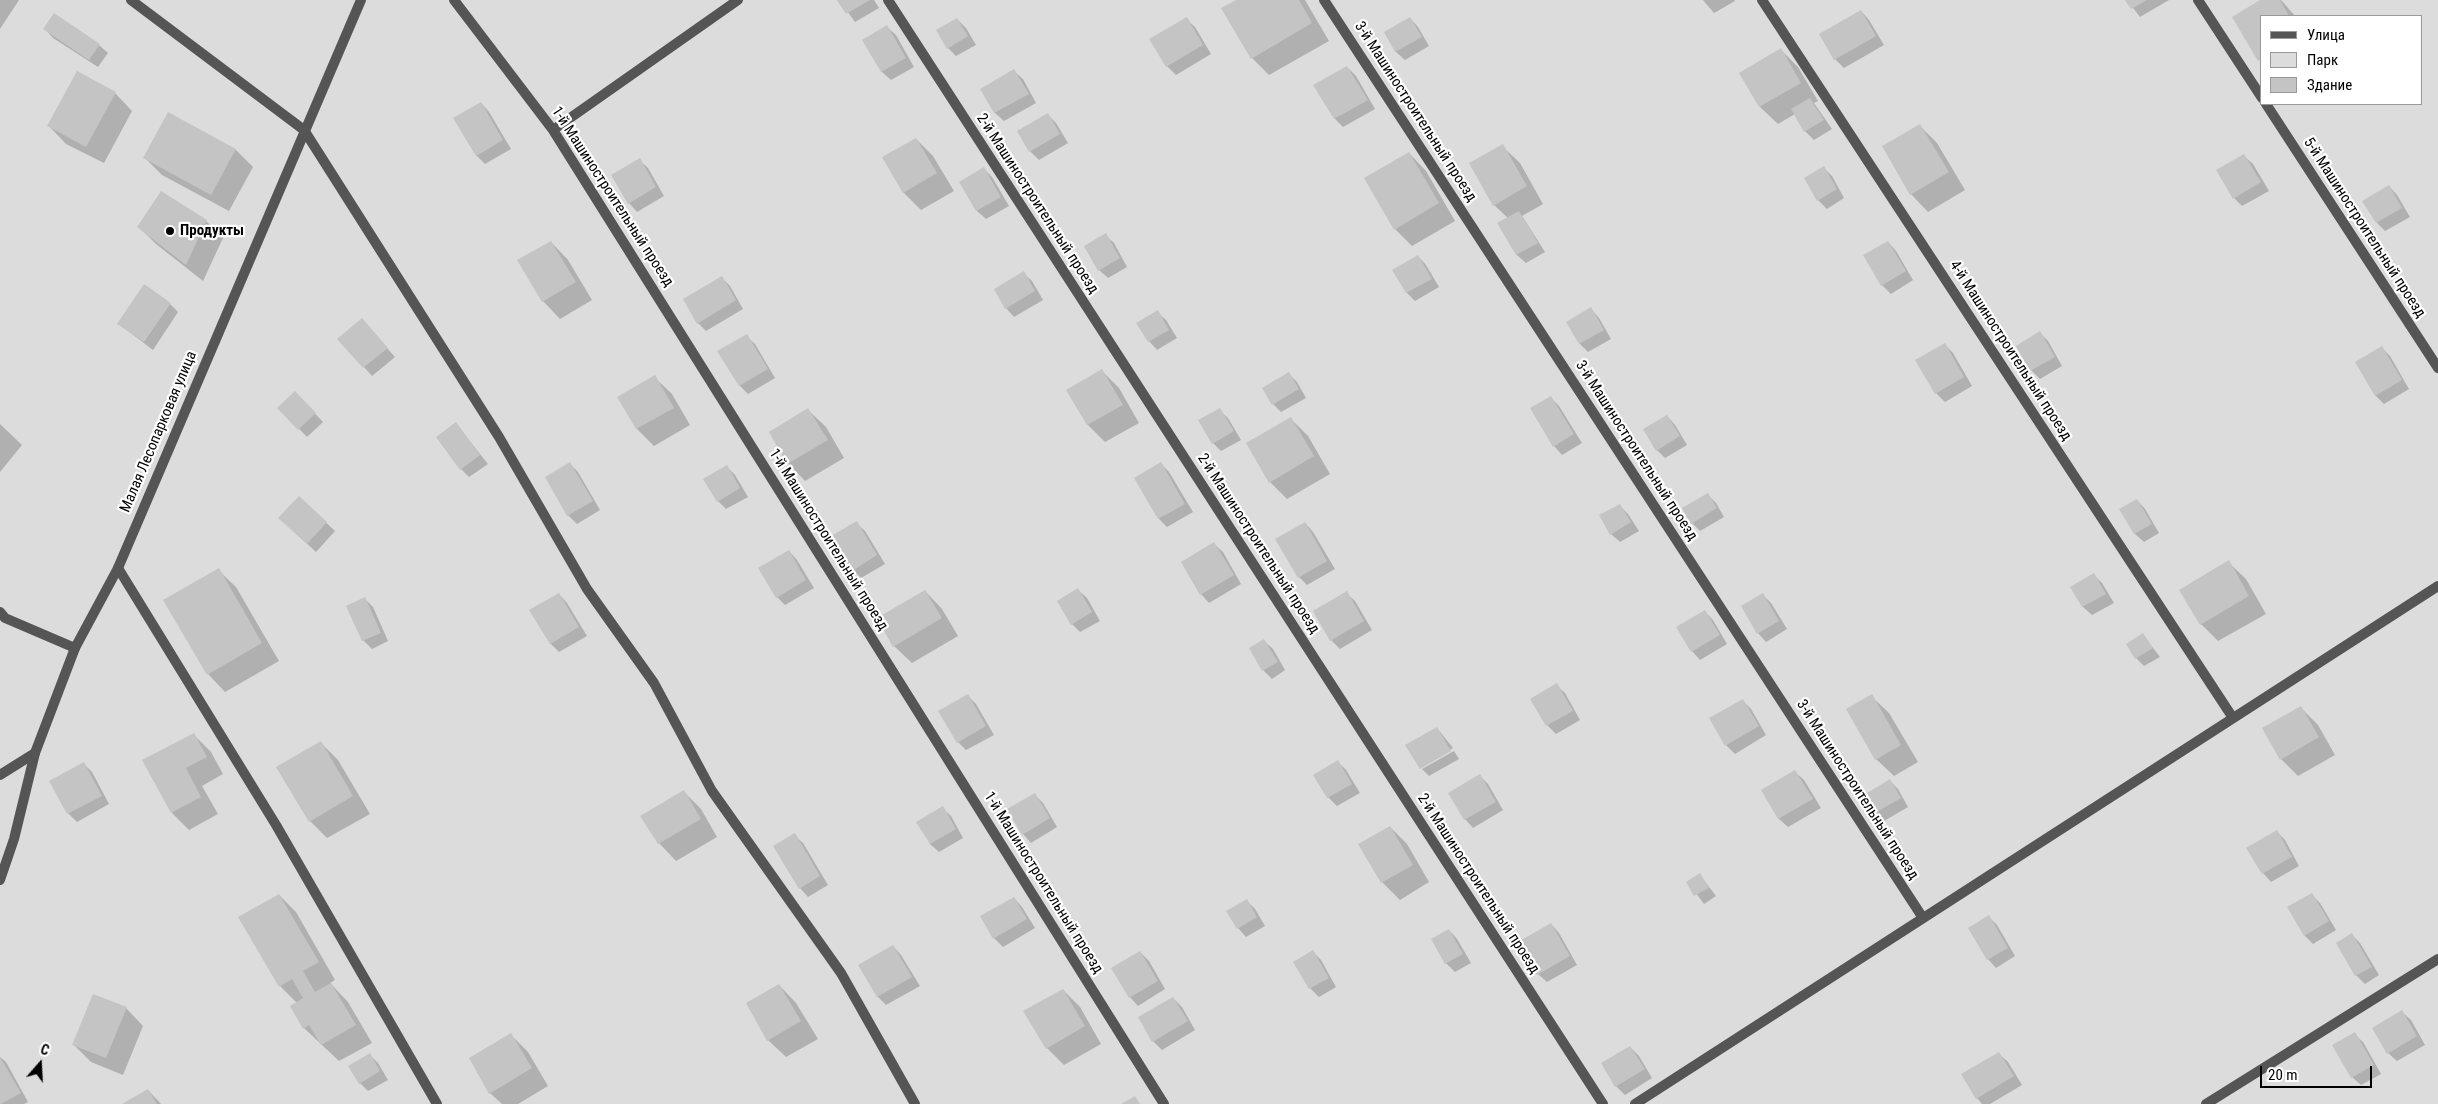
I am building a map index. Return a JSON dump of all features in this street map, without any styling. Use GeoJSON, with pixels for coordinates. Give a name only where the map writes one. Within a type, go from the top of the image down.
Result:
{"type":"FeatureCollection","features":[{"type":"Feature","properties":{"kind":"street"},"geometry":{"type":"LineString","coordinates":[[132,0],[304,130],[499,437],[586,589],[654,683],[712,791],[840,973],[915,1104]]}},
{"type":"Feature","properties":{"kind":"street","name":"Малая Лесопарковая улица"},"geometry":{"type":"LineString","coordinates":[[0,880],[14,839],[35,753],[75,648],[118,568],[361,0]]}},
{"type":"Feature","properties":{"kind":"street","name":"1-й Машиностроительный проезд"},"geometry":{"type":"LineString","coordinates":[[454,0],[553,130],[1164,1104]]}},
{"type":"Feature","properties":{"kind":"street"},"geometry":{"type":"LineString","coordinates":[[553,130],[738,0]]}},
{"type":"Feature","properties":{"kind":"street","name":"2-й Машиностроительный проезд"},"geometry":{"type":"LineString","coordinates":[[888,0],[1603,1104]]}},
{"type":"Feature","properties":{"kind":"street","name":"3-й Машиностроительный проезд"},"geometry":{"type":"LineString","coordinates":[[1324,0],[1923,918]]}},
{"type":"Feature","properties":{"kind":"street","name":"4-й Машиностроительный проезд"},"geometry":{"type":"LineString","coordinates":[[1762,0],[2233,718]]}},
{"type":"Feature","properties":{"kind":"street"},"geometry":{"type":"LineString","coordinates":[[2198,0],[2260,95]]}},
{"type":"Feature","properties":{"kind":"street","name":"5-й Машиностроительный проезд"},"geometry":{"type":"LineString","coordinates":[[2267,105],[2438,368]]}},
{"type":"Feature","properties":{"kind":"street"},"geometry":{"type":"LineString","coordinates":[[118,568],[276,825],[437,1104]]}},
{"type":"Feature","properties":{"kind":"street"},"geometry":{"type":"LineString","coordinates":[[1634,1104],[2438,586]]}},
{"type":"Feature","properties":{"kind":"street"},"geometry":{"type":"LineString","coordinates":[[0,612],[5,618],[75,648]]}},
{"type":"Feature","properties":{"kind":"street"},"geometry":{"type":"LineString","coordinates":[[0,775],[35,753]]}},
{"type":"Feature","properties":{"kind":"street"},"geometry":{"type":"LineString","coordinates":[[2206,1104],[2438,959]]}},
{"type":"Feature","properties":{"kind":"green space"},"geometry":{"type":"Polygon","coordinates":[[[0,0],[2438,0],[2438,1104],[0,1104],[0,0]]]}},
{"type":"Feature","properties":{"kind":"building"},"geometry":{"type":"Polygon","coordinates":[[[837,0],[870,0],[846,14],[837,0]]]}},
{"type":"Feature","properties":{"kind":"building"},"geometry":{"type":"Polygon","coordinates":[[[1236,0],[1299,0],[1312,23],[1251,59],[1221,8],[1236,0]]]}},
{"type":"Feature","properties":{"kind":"building"},"geometry":{"type":"Polygon","coordinates":[[[2125,0],[2147,0],[2131,9],[2125,0]]]}},
{"type":"Feature","properties":{"kind":"building"},"geometry":{"type":"Polygon","coordinates":[[[2260,0],[2280,0],[2288,15],[2260,15],[2260,60],[2258,61],[2232,17],[2260,0]]]}},
{"type":"Feature","properties":{"kind":"building"},"geometry":{"type":"Polygon","coordinates":[[[1861,10],[1876,36],[1834,60],[1819,34],[1861,10]]]}},
{"type":"Feature","properties":{"kind":"building"},"geometry":{"type":"Polygon","coordinates":[[[54,13],[100,44],[89,60],[43,29],[54,13]]]}},
{"type":"Feature","properties":{"kind":"building"},"geometry":{"type":"Polygon","coordinates":[[[1187,17],[1203,45],[1166,67],[1149,39],[1187,17]]]}},
{"type":"Feature","properties":{"kind":"building"},"geometry":{"type":"Polygon","coordinates":[[[1410,17],[1422,37],[1395,52],[1384,32],[1410,17]]]}},
{"type":"Feature","properties":{"kind":"building"},"geometry":{"type":"Polygon","coordinates":[[[957,18],[968,36],[947,49],[936,30],[957,18]]]}},
{"type":"Feature","properties":{"kind":"building"},"geometry":{"type":"Polygon","coordinates":[[[887,25],[906,58],[881,72],[862,40],[887,25]]]}},
{"type":"Feature","properties":{"kind":"building"},"geometry":{"type":"Polygon","coordinates":[[[1781,48],[1801,83],[1759,107],[1739,73],[1781,48]]]}},
{"type":"Feature","properties":{"kind":"building"},"geometry":{"type":"Polygon","coordinates":[[[1347,66],[1368,100],[1334,119],[1313,85],[1347,66]]]}},
{"type":"Feature","properties":{"kind":"building"},"geometry":{"type":"Polygon","coordinates":[[[1014,69],[1029,94],[994,113],[980,89],[1014,69]]]}},
{"type":"Feature","properties":{"kind":"building"},"geometry":{"type":"Polygon","coordinates":[[[77,71],[116,92],[86,147],[47,126],[77,71]]]}},
{"type":"Feature","properties":{"kind":"building"},"geometry":{"type":"Polygon","coordinates":[[[1810,98],[1824,120],[1804,132],[1791,109],[1810,98]]]}},
{"type":"Feature","properties":{"kind":"building"},"geometry":{"type":"Polygon","coordinates":[[[481,102],[503,140],[476,156],[453,118],[481,102]]]}},
{"type":"Feature","properties":{"kind":"building"},"geometry":{"type":"Polygon","coordinates":[[[168,112],[236,149],[211,195],[143,158],[168,112]]]}},
{"type":"Feature","properties":{"kind":"building"},"geometry":{"type":"Polygon","coordinates":[[[1048,113],[1060,134],[1029,152],[1017,131],[1048,113]]]}},
{"type":"Feature","properties":{"kind":"building"},"geometry":{"type":"Polygon","coordinates":[[[1920,124],[1949,172],[1910,195],[1882,146],[1920,124]]]}},
{"type":"Feature","properties":{"kind":"building"},"geometry":{"type":"Polygon","coordinates":[[[916,138],[937,173],[903,193],[882,157],[916,138]]]}},
{"type":"Feature","properties":{"kind":"building"},"geometry":{"type":"Polygon","coordinates":[[[1503,144],[1527,186],[1493,206],[1469,163],[1503,144]]]}},
{"type":"Feature","properties":{"kind":"building"},"geometry":{"type":"Polygon","coordinates":[[[1409,152],[1439,203],[1394,230],[1364,178],[1409,152]]]}},
{"type":"Feature","properties":{"kind":"building"},"geometry":{"type":"Polygon","coordinates":[[[2244,154],[2261,182],[2233,199],[2216,170],[2244,154]]]}},
{"type":"Feature","properties":{"kind":"building"},"geometry":{"type":"Polygon","coordinates":[[[640,158],[656,187],[628,204],[611,175],[640,158]]]}},
{"type":"Feature","properties":{"kind":"building"},"geometry":{"type":"Polygon","coordinates":[[[1824,166],[1837,189],[1817,201],[1804,178],[1824,166]]]}},
{"type":"Feature","properties":{"kind":"building"},"geometry":{"type":"Polygon","coordinates":[[[984,167],[1001,197],[976,211],[959,182],[984,167]]]}},
{"type":"Feature","properties":{"kind":"building"},"geometry":{"type":"Polygon","coordinates":[[[2389,185],[2402,208],[2376,223],[2362,201],[2389,185]]]}},
{"type":"Feature","properties":{"kind":"building"},"geometry":{"type":"Polygon","coordinates":[[[161,191],[207,220],[186,265],[137,227],[161,191]]]}},
{"type":"Feature","properties":{"kind":"building"},"geometry":{"type":"Polygon","coordinates":[[[1519,211],[1538,243],[1516,255],[1497,223],[1519,211]]]}},
{"type":"Feature","properties":{"kind":"building"},"geometry":{"type":"Polygon","coordinates":[[[1106,233],[1120,258],[1098,271],[1084,246],[1106,233]]]}},
{"type":"Feature","properties":{"kind":"building"},"geometry":{"type":"Polygon","coordinates":[[[551,241],[576,282],[542,302],[517,260],[551,241]]]}},
{"type":"Feature","properties":{"kind":"building"},"geometry":{"type":"Polygon","coordinates":[[[1888,241],[1906,271],[1881,286],[1863,255],[1888,241]]]}},
{"type":"Feature","properties":{"kind":"building"},"geometry":{"type":"Polygon","coordinates":[[[1418,255],[1432,279],[1406,293],[1392,270],[1418,255]]]}},
{"type":"Feature","properties":{"kind":"building"},"geometry":{"type":"Polygon","coordinates":[[[1024,271],[1035,291],[1005,309],[994,289],[1024,271]]]}},
{"type":"Feature","properties":{"kind":"building"},"geometry":{"type":"Polygon","coordinates":[[[722,276],[736,300],[697,324],[683,299],[722,276]]]}},
{"type":"Feature","properties":{"kind":"building"},"geometry":{"type":"Polygon","coordinates":[[[144,284],[171,303],[144,342],[117,324],[144,284]]]}},
{"type":"Feature","properties":{"kind":"building"},"geometry":{"type":"Polygon","coordinates":[[[1591,307],[1604,330],[1579,344],[1566,322],[1591,307]]]}},
{"type":"Feature","properties":{"kind":"building"},"geometry":{"type":"Polygon","coordinates":[[[1158,310],[1169,330],[1148,342],[1136,323],[1158,310]]]}},
{"type":"Feature","properties":{"kind":"building"},"geometry":{"type":"Polygon","coordinates":[[[362,318],[388,348],[363,368],[337,339],[362,318]]]}},
{"type":"Feature","properties":{"kind":"building"},"geometry":{"type":"Polygon","coordinates":[[[2040,331],[2055,357],[2030,371],[2016,346],[2040,331]]]}},
{"type":"Feature","properties":{"kind":"building"},"geometry":{"type":"Polygon","coordinates":[[[747,334],[768,369],[739,386],[717,351],[747,334]]]}},
{"type":"Feature","properties":{"kind":"building"},"geometry":{"type":"Polygon","coordinates":[[[1945,343],[1964,377],[1935,394],[1915,360],[1945,343]]]}},
{"type":"Feature","properties":{"kind":"building"},"geometry":{"type":"Polygon","coordinates":[[[2382,346],[2402,380],[2375,396],[2355,362],[2382,346]]]}},
{"type":"Feature","properties":{"kind":"building"},"geometry":{"type":"Polygon","coordinates":[[[1102,369],[1123,405],[1087,425],[1066,390],[1102,369]]]}},
{"type":"Feature","properties":{"kind":"building"},"geometry":{"type":"Polygon","coordinates":[[[1289,372],[1299,389],[1272,405],[1262,388],[1289,372]]]}},
{"type":"Feature","properties":{"kind":"building"},"geometry":{"type":"Polygon","coordinates":[[[655,375],[674,408],[636,429],[617,397],[655,375]]]}},
{"type":"Feature","properties":{"kind":"building"},"geometry":{"type":"Polygon","coordinates":[[[295,391],[316,413],[298,430],[277,408],[295,391]]]}},
{"type":"Feature","properties":{"kind":"building"},"geometry":{"type":"Polygon","coordinates":[[[1551,396],[1574,434],[1553,447],[1530,408],[1551,396]]]}},
{"type":"Feature","properties":{"kind":"building"},"geometry":{"type":"Polygon","coordinates":[[[808,408],[828,440],[787,464],[769,432],[808,408]]]}},
{"type":"Feature","properties":{"kind":"building"},"geometry":{"type":"Polygon","coordinates":[[[1220,408],[1234,431],[1212,444],[1198,420],[1220,408]]]}},
{"type":"Feature","properties":{"kind":"building"},"geometry":{"type":"Polygon","coordinates":[[[1667,415],[1680,436],[1656,451],[1643,429],[1667,415]]]}},
{"type":"Feature","properties":{"kind":"building"},"geometry":{"type":"Polygon","coordinates":[[[1291,417],[1314,456],[1269,483],[1246,443],[1291,417]]]}},
{"type":"Feature","properties":{"kind":"building"},"geometry":{"type":"Polygon","coordinates":[[[456,422],[480,455],[460,470],[436,437],[456,422]]]}},
{"type":"Feature","properties":{"kind":"building"},"geometry":{"type":"Polygon","coordinates":[[[570,462],[593,501],[567,516],[545,477],[570,462]]]}},
{"type":"Feature","properties":{"kind":"building"},"geometry":{"type":"Polygon","coordinates":[[[1161,462],[1185,504],[1158,519],[1134,478],[1161,462]]]}},
{"type":"Feature","properties":{"kind":"building"},"geometry":{"type":"Polygon","coordinates":[[[727,465],[740,488],[717,502],[703,479],[727,465]]]}},
{"type":"Feature","properties":{"kind":"building"},"geometry":{"type":"Polygon","coordinates":[[[1708,493],[1717,508],[1691,524],[1682,508],[1708,493]]]}},
{"type":"Feature","properties":{"kind":"building"},"geometry":{"type":"Polygon","coordinates":[[[299,496],[327,522],[307,544],[278,518],[299,496]]]}},
{"type":"Feature","properties":{"kind":"building"},"geometry":{"type":"Polygon","coordinates":[[[2137,499],[2152,524],[2134,534],[2119,509],[2137,499]]]}},
{"type":"Feature","properties":{"kind":"building"},"geometry":{"type":"Polygon","coordinates":[[[1620,504],[1631,522],[1610,535],[1599,515],[1620,504]]]}},
{"type":"Feature","properties":{"kind":"building"},"geometry":{"type":"Polygon","coordinates":[[[857,521],[877,555],[852,571],[831,536],[857,521]]]}},
{"type":"Feature","properties":{"kind":"building"},"geometry":{"type":"Polygon","coordinates":[[[1305,522],[1327,561],[1298,578],[1275,539],[1305,522]]]}},
{"type":"Feature","properties":{"kind":"building"},"geometry":{"type":"Polygon","coordinates":[[[1214,542],[1234,575],[1200,595],[1181,562],[1214,542]]]}},
{"type":"Feature","properties":{"kind":"building"},"geometry":{"type":"Polygon","coordinates":[[[789,550],[806,580],[776,598],[758,568],[789,550]]]}},
{"type":"Feature","properties":{"kind":"building"},"geometry":{"type":"Polygon","coordinates":[[[2229,560],[2249,596],[2200,625],[2179,590],[2229,560]]]}},
{"type":"Feature","properties":{"kind":"building"},"geometry":{"type":"Polygon","coordinates":[[[219,568],[262,643],[207,675],[163,600],[219,568]]]}},
{"type":"Feature","properties":{"kind":"building"},"geometry":{"type":"Polygon","coordinates":[[[2094,573],[2106,594],[2082,607],[2070,587],[2094,573]]]}},
{"type":"Feature","properties":{"kind":"building"},"geometry":{"type":"Polygon","coordinates":[[[1078,588],[1092,612],[1071,625],[1057,601],[1078,588]]]}},
{"type":"Feature","properties":{"kind":"building"},"geometry":{"type":"Polygon","coordinates":[[[925,590],[942,618],[893,647],[877,618],[925,590]]]}},
{"type":"Feature","properties":{"kind":"building"},"geometry":{"type":"Polygon","coordinates":[[[1347,591],[1364,621],[1330,641],[1313,611],[1347,591]]]}},
{"type":"Feature","properties":{"kind":"building"},"geometry":{"type":"Polygon","coordinates":[[[559,593],[579,627],[550,644],[529,610],[559,593]]]}},
{"type":"Feature","properties":{"kind":"building"},"geometry":{"type":"Polygon","coordinates":[[[1763,593],[1779,621],[1757,634],[1741,606],[1763,593]]]}},
{"type":"Feature","properties":{"kind":"building"},"geometry":{"type":"Polygon","coordinates":[[[365,597],[381,633],[362,641],[346,606],[365,597]]]}},
{"type":"Feature","properties":{"kind":"building"},"geometry":{"type":"Polygon","coordinates":[[[1705,610],[1720,635],[1691,652],[1676,627],[1705,610]]]}},
{"type":"Feature","properties":{"kind":"building"},"geometry":{"type":"Polygon","coordinates":[[[2143,633],[2153,648],[2135,659],[2126,644],[2143,633]]]}},
{"type":"Feature","properties":{"kind":"building"},"geometry":{"type":"Polygon","coordinates":[[[1264,639],[1278,662],[1262,671],[1249,648],[1264,639]]]}},
{"type":"Feature","properties":{"kind":"building"},"geometry":{"type":"Polygon","coordinates":[[[1557,683],[1573,711],[1546,726],[1530,699],[1557,683]]]}},
{"type":"Feature","properties":{"kind":"building"},"geometry":{"type":"Polygon","coordinates":[[[968,694],[986,726],[957,743],[938,711],[968,694]]]}},
{"type":"Feature","properties":{"kind":"building"},"geometry":{"type":"Polygon","coordinates":[[[1872,694],[1901,745],[1875,760],[1846,709],[1872,694]]]}},
{"type":"Feature","properties":{"kind":"building"},"geometry":{"type":"Polygon","coordinates":[[[1743,699],[1759,726],[1725,746],[1709,718],[1743,699]]]}},
{"type":"Feature","properties":{"kind":"building"},"geometry":{"type":"Polygon","coordinates":[[[2301,706],[2319,737],[2280,760],[2262,728],[2301,706]]]}},
{"type":"Feature","properties":{"kind":"building"},"geometry":{"type":"Polygon","coordinates":[[[1437,727],[1451,751],[1420,769],[1405,745],[1437,727]]]}},
{"type":"Feature","properties":{"kind":"building"},"geometry":{"type":"Polygon","coordinates":[[[194,733],[207,757],[186,768],[201,797],[171,813],[142,760],[194,733]]]}},
{"type":"Feature","properties":{"kind":"building"},"geometry":{"type":"Polygon","coordinates":[[[321,741],[353,796],[309,822],[276,767],[321,741]]]}},
{"type":"Feature","properties":{"kind":"building"},"geometry":{"type":"Polygon","coordinates":[[[1338,760],[1352,784],[1327,798],[1313,775],[1338,760]]]}},
{"type":"Feature","properties":{"kind":"building"},"geometry":{"type":"Polygon","coordinates":[[[84,762],[102,796],[67,814],[49,781],[84,762]]]}},
{"type":"Feature","properties":{"kind":"building"},"geometry":{"type":"Polygon","coordinates":[[[1795,770],[1813,799],[1778,819],[1761,790],[1795,770]]]}},
{"type":"Feature","properties":{"kind":"building"},"geometry":{"type":"Polygon","coordinates":[[[1480,774],[1496,802],[1464,820],[1448,793],[1480,774]]]}},
{"type":"Feature","properties":{"kind":"building"},"geometry":{"type":"Polygon","coordinates":[[[1890,779],[1901,798],[1875,813],[1864,795],[1890,779]]]}},
{"type":"Feature","properties":{"kind":"building"},"geometry":{"type":"Polygon","coordinates":[[[684,790],[701,819],[658,844],[640,816],[684,790]]]}},
{"type":"Feature","properties":{"kind":"building"},"geometry":{"type":"Polygon","coordinates":[[[1035,793],[1050,818],[1022,835],[1007,809],[1035,793]]]}},
{"type":"Feature","properties":{"kind":"building"},"geometry":{"type":"Polygon","coordinates":[[[943,806],[956,829],[930,844],[916,822],[943,806]]]}},
{"type":"Feature","properties":{"kind":"building"},"geometry":{"type":"Polygon","coordinates":[[[1390,826],[1413,865],[1381,883],[1358,844],[1390,826]]]}},
{"type":"Feature","properties":{"kind":"building"},"geometry":{"type":"Polygon","coordinates":[[[2277,830],[2292,857],[2262,874],[2246,848],[2277,830]]]}},
{"type":"Feature","properties":{"kind":"building"},"geometry":{"type":"Polygon","coordinates":[[[795,833],[820,876],[799,889],[773,846],[795,833]]]}},
{"type":"Feature","properties":{"kind":"building"},"geometry":{"type":"Polygon","coordinates":[[[1700,873],[1709,888],[1694,896],[1686,882],[1700,873]]]}},
{"type":"Feature","properties":{"kind":"building"},"geometry":{"type":"Polygon","coordinates":[[[2312,893],[2329,921],[2304,936],[2287,907],[2312,893]]]}},
{"type":"Feature","properties":{"kind":"building"},"geometry":{"type":"Polygon","coordinates":[[[279,894],[319,962],[303,971],[315,992],[331,983],[356,1025],[321,1045],[309,1025],[303,1029],[290,1006],[303,998],[292,979],[279,987],[238,917],[279,894]]]}},
{"type":"Feature","properties":{"kind":"building"},"geometry":{"type":"Polygon","coordinates":[[[1014,897],[1027,919],[993,939],[980,916],[1014,897]]]}},
{"type":"Feature","properties":{"kind":"building"},"geometry":{"type":"Polygon","coordinates":[[[1247,899],[1257,917],[1237,929],[1226,911],[1247,899]]]}},
{"type":"Feature","properties":{"kind":"building"},"geometry":{"type":"Polygon","coordinates":[[[1989,915],[2008,948],[1987,960],[1968,928],[1989,915]]]}},
{"type":"Feature","properties":{"kind":"building"},"geometry":{"type":"Polygon","coordinates":[[[1551,923],[1570,956],[1537,975],[1518,942],[1551,923]]]}},
{"type":"Feature","properties":{"kind":"building"},"geometry":{"type":"Polygon","coordinates":[[[1449,929],[1463,954],[1445,964],[1431,939],[1449,929]]]}},
{"type":"Feature","properties":{"kind":"building"},"geometry":{"type":"Polygon","coordinates":[[[2352,933],[2372,967],[2355,976],[2336,943],[2352,933]]]}},
{"type":"Feature","properties":{"kind":"building"},"geometry":{"type":"Polygon","coordinates":[[[893,945],[912,977],[877,997],[858,965],[893,945]]]}},
{"type":"Feature","properties":{"kind":"building"},"geometry":{"type":"Polygon","coordinates":[[[1313,950],[1329,978],[1309,989],[1293,962],[1313,950]]]}},
{"type":"Feature","properties":{"kind":"building"},"geometry":{"type":"Polygon","coordinates":[[[1140,951],[1158,981],[1129,998],[1111,968],[1140,951]]]}},
{"type":"Feature","properties":{"kind":"building"},"geometry":{"type":"Polygon","coordinates":[[[779,984],[801,1021],[767,1041],[746,1003],[779,984]]]}},
{"type":"Feature","properties":{"kind":"building"},"geometry":{"type":"Polygon","coordinates":[[[1063,989],[1085,1026],[1046,1049],[1023,1011],[1063,989]]]}},
{"type":"Feature","properties":{"kind":"building"},"geometry":{"type":"Polygon","coordinates":[[[93,994],[127,1007],[106,1058],[72,1045],[93,994]]]}},
{"type":"Feature","properties":{"kind":"building"},"geometry":{"type":"Polygon","coordinates":[[[1173,997],[1188,1021],[1152,1042],[1138,1017],[1173,997]]]}},
{"type":"Feature","properties":{"kind":"building"},"geometry":{"type":"Polygon","coordinates":[[[2402,1010],[2417,1036],[2387,1054],[2372,1028],[2402,1010]]]}},
{"type":"Feature","properties":{"kind":"building"},"geometry":{"type":"Polygon","coordinates":[[[2355,1032],[2374,1065],[2351,1078],[2332,1045],[2355,1032]]]}},
{"type":"Feature","properties":{"kind":"building"},"geometry":{"type":"Polygon","coordinates":[[[511,1033],[532,1068],[489,1094],[469,1058],[511,1033]]]}},
{"type":"Feature","properties":{"kind":"building"},"geometry":{"type":"Polygon","coordinates":[[[1630,1046],[1645,1069],[1615,1087],[1601,1063],[1630,1046]]]}},
{"type":"Feature","properties":{"kind":"building"},"geometry":{"type":"Polygon","coordinates":[[[1999,1052],[2014,1076],[1976,1099],[1961,1074],[1999,1052]]]}},
{"type":"Feature","properties":{"kind":"building"},"geometry":{"type":"Polygon","coordinates":[[[370,1053],[380,1071],[359,1084],[348,1066],[370,1053]]]}},
{"type":"Feature","properties":{"kind":"building"},"geometry":{"type":"Polygon","coordinates":[[[0,1057],[21,1093],[1,1104],[0,1104],[0,1057]]]}},
{"type":"Feature","properties":{"kind":"building"},"geometry":{"type":"Polygon","coordinates":[[[148,1089],[157,1104],[122,1104],[148,1089]]]}},
{"type":"Feature","properties":{"kind":"building"},"geometry":{"type":"Polygon","coordinates":[[[1135,1096],[1140,1104],[1121,1104],[1135,1096]]]}},
{"type":"Feature","properties":{"kind":"place","name":"Продукты"},"geometry":{"type":"Point","coordinates":[170,231]}}]}
